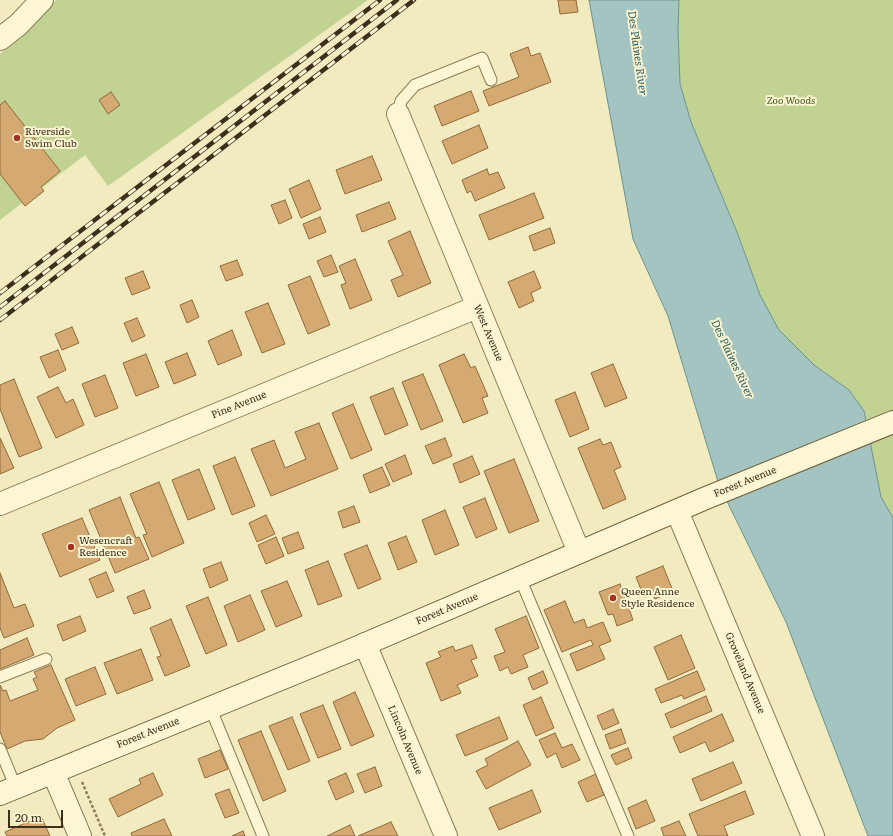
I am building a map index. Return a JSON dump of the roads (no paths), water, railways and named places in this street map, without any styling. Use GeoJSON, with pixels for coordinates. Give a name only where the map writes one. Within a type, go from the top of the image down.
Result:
{"type":"FeatureCollection","features":[{"type":"Feature","properties":{"kind":"street"},"geometry":{"type":"LineString","coordinates":[[0,39],[18,25],[42,0]]}},
{"type":"Feature","properties":{"kind":"street","name":"West Avenue"},"geometry":{"type":"LineString","coordinates":[[398,114],[580,552]]}},
{"type":"Feature","properties":{"kind":"street","name":"Pine Avenue"},"geometry":{"type":"LineString","coordinates":[[0,504],[477,307]]}},
{"type":"Feature","properties":{"kind":"street","name":"Forest Avenue"},"geometry":{"type":"LineString","coordinates":[[8,791],[365,644],[706,498],[886,425]]}},
{"type":"Feature","properties":{"kind":"street","name":"Groveland Avenue"},"geometry":{"type":"LineString","coordinates":[[677,511],[813,836]]}},
{"type":"Feature","properties":{"kind":"street","name":"Lincoln Avenue"},"geometry":{"type":"LineString","coordinates":[[365,644],[446,836]]}},
{"type":"Feature","properties":{"kind":"street"},"geometry":{"type":"LineString","coordinates":[[53,772],[80,836]]}},
{"type":"Feature","properties":{"kind":"lane"},"geometry":{"type":"LineString","coordinates":[[398,114],[401,100],[415,85],[482,58],[491,80]]}},
{"type":"Feature","properties":{"kind":"lane"},"geometry":{"type":"LineString","coordinates":[[520,578],[628,836]]}},
{"type":"Feature","properties":{"kind":"lane"},"geometry":{"type":"LineString","coordinates":[[0,677],[46,659]]}},
{"type":"Feature","properties":{"kind":"lane"},"geometry":{"type":"LineString","coordinates":[[210,707],[263,836]]}},
{"type":"Feature","properties":{"kind":"lane"},"geometry":{"type":"LineString","coordinates":[[0,749],[8,791]]}},
{"type":"Feature","properties":{"kind":"water","name":"Des Plaines River"},"geometry":{"type":"Polygon","coordinates":[[[589,0],[679,0],[678,30],[680,84],[691,122],[737,232],[760,295],[779,330],[814,365],[849,390],[864,411],[881,497],[893,518],[893,836],[868,836],[786,622],[719,485],[668,316],[633,239],[589,0]]]}},
{"type":"Feature","properties":{"kind":"railway"},"geometry":{"type":"LineString","coordinates":[[0,293],[380,0]]}},
{"type":"Feature","properties":{"kind":"railway"},"geometry":{"type":"LineString","coordinates":[[0,307],[397,0]]}},
{"type":"Feature","properties":{"kind":"railway"},"geometry":{"type":"LineString","coordinates":[[0,320],[414,0]]}},
{"type":"Feature","properties":{"kind":"place","name":"Riverside Swim Club"},"geometry":{"type":"Point","coordinates":[17,138]}},
{"type":"Feature","properties":{"kind":"place","name":"Wesencraft Residence"},"geometry":{"type":"Point","coordinates":[71,547]}},
{"type":"Feature","properties":{"kind":"place","name":"Queen Anne Style Residence"},"geometry":{"type":"Point","coordinates":[613,598]}},
{"type":"Feature","properties":{"kind":"park label","name":"Zoo Woods"},"geometry":{"type":"Point","coordinates":[791,101]}}]}
